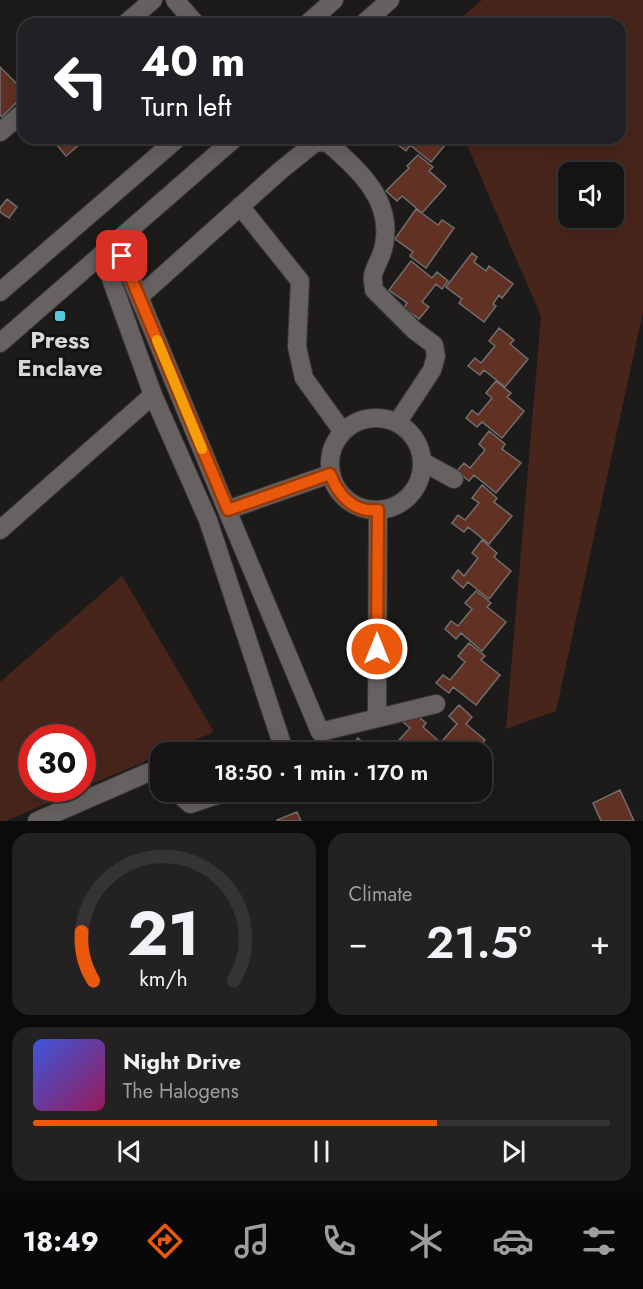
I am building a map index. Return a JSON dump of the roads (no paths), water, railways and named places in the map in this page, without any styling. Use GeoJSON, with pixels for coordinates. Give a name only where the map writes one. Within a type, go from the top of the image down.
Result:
{"type":"FeatureCollection","features":[{"type":"Feature","properties":{"kind":"street"},"geometry":{"type":"LineString","coordinates":[[132,18],[153,0]]}},
{"type":"Feature","properties":{"kind":"street"},"geometry":{"type":"LineString","coordinates":[[175,0],[191,18]]}},
{"type":"Feature","properties":{"kind":"street"},"geometry":{"type":"LineString","coordinates":[[314,18],[334,0]]}},
{"type":"Feature","properties":{"kind":"street"},"geometry":{"type":"LineString","coordinates":[[370,18],[390,0]]}},
{"type":"Feature","properties":{"kind":"street"},"geometry":{"type":"LineString","coordinates":[[0,132],[18,117]]}},
{"type":"Feature","properties":{"kind":"street"},"geometry":{"type":"LineString","coordinates":[[0,292],[171,144]]}},
{"type":"Feature","properties":{"kind":"street"},"geometry":{"type":"LineString","coordinates":[[0,343],[228,144]]}},
{"type":"Feature","properties":{"kind":"street"},"geometry":{"type":"LineString","coordinates":[[139,297],[281,170],[314,144]]}},
{"type":"Feature","properties":{"kind":"street"},"geometry":{"type":"LineString","coordinates":[[330,144],[373,187],[387,230],[382,257],[373,276],[374,290],[414,330],[434,345],[436,356],[432,370],[397,423]]}},
{"type":"Feature","properties":{"kind":"street"},"geometry":{"type":"LineString","coordinates":[[240,206],[300,281],[297,347],[304,378],[343,432]]}},
{"type":"Feature","properties":{"kind":"street"},"geometry":{"type":"LineString","coordinates":[[116,242],[320,732],[436,704]]}},
{"type":"Feature","properties":{"kind":"street"},"geometry":{"type":"LineString","coordinates":[[102,254],[153,395],[208,520],[281,742]]}},
{"type":"Feature","properties":{"kind":"street"},"geometry":{"type":"LineString","coordinates":[[0,530],[153,395]]}},
{"type":"Feature","properties":{"kind":"street"},"geometry":{"type":"LineString","coordinates":[[370,418],[397,423],[412,434],[423,462],[421,478],[414,491],[403,502],[389,509],[359,508],[346,500],[336,489],[330,474],[330,459],[334,444],[343,432],[356,423],[370,418]]}},
{"type":"Feature","properties":{"kind":"street"},"geometry":{"type":"LineString","coordinates":[[423,462],[454,479]]}},
{"type":"Feature","properties":{"kind":"street"},"geometry":{"type":"LineString","coordinates":[[228,510],[330,474]]}},
{"type":"Feature","properties":{"kind":"street"},"geometry":{"type":"LineString","coordinates":[[377,718],[378,510]]}},
{"type":"Feature","properties":{"kind":"street"},"geometry":{"type":"LineString","coordinates":[[37,821],[150,772]]}},
{"type":"Feature","properties":{"kind":"place","name":"Press Enclave"},"geometry":{"type":"Point","coordinates":[60,316]}}]}
